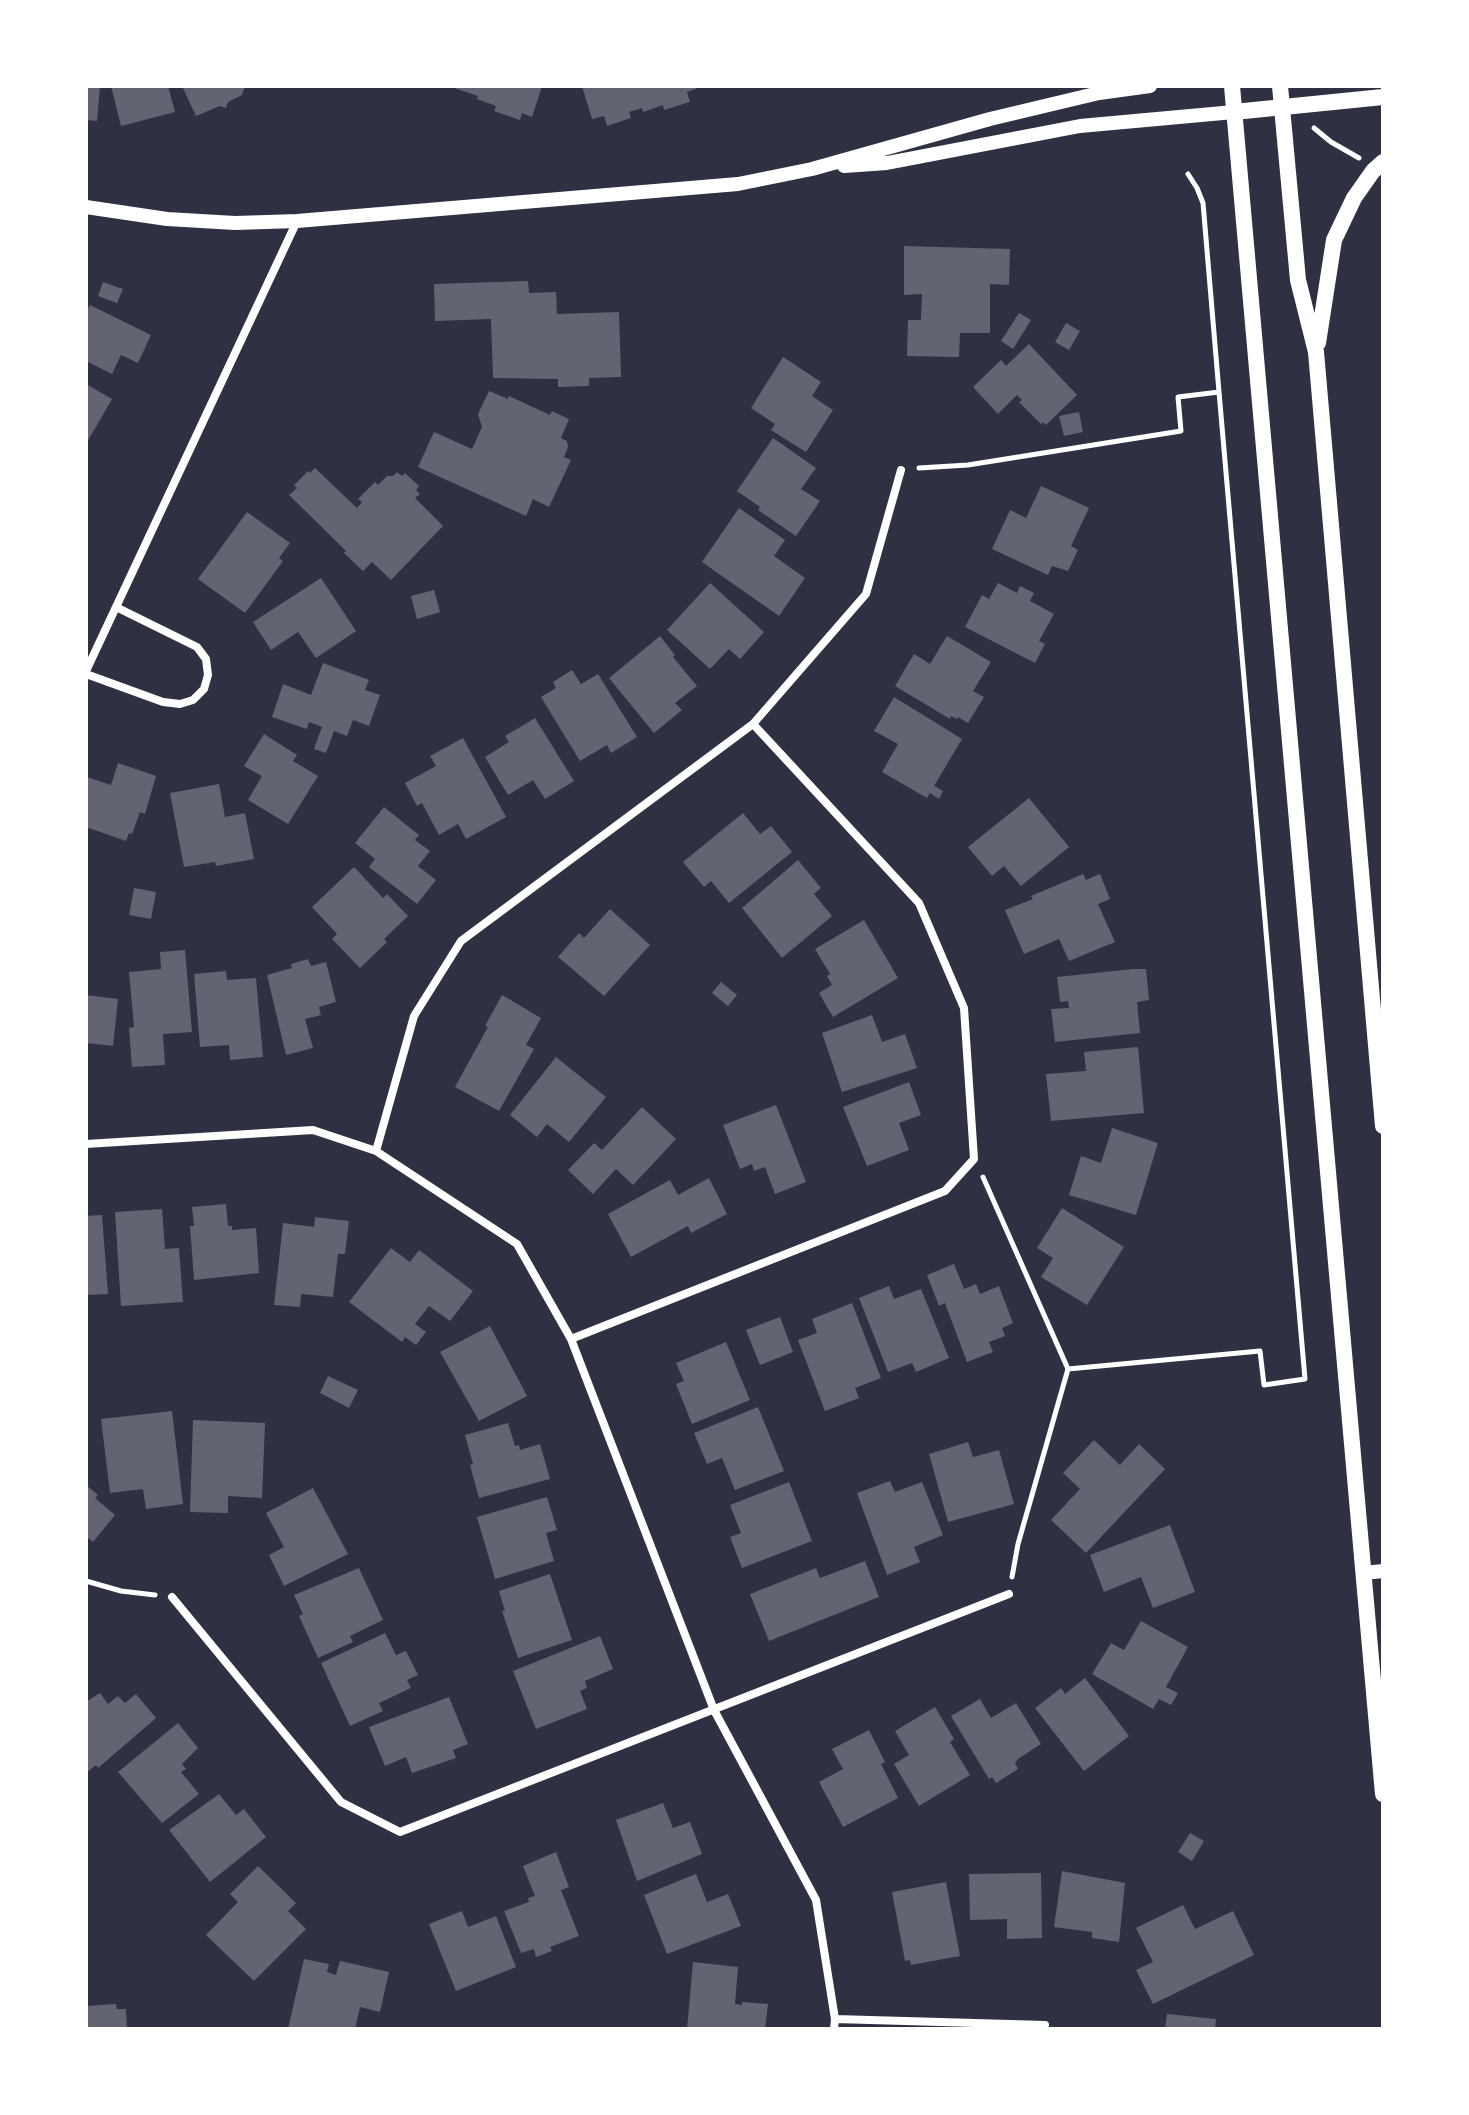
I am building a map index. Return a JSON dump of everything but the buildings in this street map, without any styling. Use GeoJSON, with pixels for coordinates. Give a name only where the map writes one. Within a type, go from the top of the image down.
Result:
{"type":"FeatureCollection","features":[{"type":"Feature","properties":{"kind":"main road"},"geometry":{"type":"LineString","coordinates":[[1232,86],[1383,1794]]}},
{"type":"Feature","properties":{"kind":"main road"},"geometry":{"type":"LineString","coordinates":[[1280,86],[1298,280],[1316,352],[1383,1126]]}},
{"type":"Feature","properties":{"kind":"main road"},"geometry":{"type":"LineString","coordinates":[[1234,112],[1383,97]]}},
{"type":"Feature","properties":{"kind":"main road"},"geometry":{"type":"LineString","coordinates":[[1316,352],[1334,240],[1354,198],[1383,162]]}},
{"type":"Feature","properties":{"kind":"street"},"geometry":{"type":"LineString","coordinates":[[812,169],[990,119],[1099,93],[1150,86]]}},
{"type":"Feature","properties":{"kind":"street"},"geometry":{"type":"LineString","coordinates":[[86,207],[167,219],[235,223],[297,221],[722,185],[812,169],[887,163],[1080,126],[1234,112]]}},
{"type":"Feature","properties":{"kind":"street"},"geometry":{"type":"LineString","coordinates":[[118,608],[197,647],[206,659],[208,675],[204,689],[193,700],[180,704],[163,702],[86,673],[297,221]]}},
{"type":"Feature","properties":{"kind":"street"},"geometry":{"type":"LineString","coordinates":[[376,1151],[414,1016],[461,941],[753,724],[866,594],[901,470]]}},
{"type":"Feature","properties":{"kind":"street"},"geometry":{"type":"LineString","coordinates":[[571,1339],[945,1191],[974,1159],[964,1008],[919,903],[753,724]]}},
{"type":"Feature","properties":{"kind":"street"},"geometry":{"type":"LineString","coordinates":[[86,1144],[313,1130],[376,1151],[517,1244],[571,1339],[714,1710],[816,1900],[834,2029]]}},
{"type":"Feature","properties":{"kind":"street"},"geometry":{"type":"LineString","coordinates":[[1364,1573],[1383,1571]]}},
{"type":"Feature","properties":{"kind":"street"},"geometry":{"type":"LineString","coordinates":[[172,1597],[341,1802],[400,1832],[1009,1594]]}},
{"type":"Feature","properties":{"kind":"street"},"geometry":{"type":"LineString","coordinates":[[835,2019],[1045,2025]]}},
{"type":"Feature","properties":{"kind":"path"},"geometry":{"type":"LineString","coordinates":[[1307,122],[1331,142],[1363,161]]}},
{"type":"Feature","properties":{"kind":"path"},"geometry":{"type":"LineString","coordinates":[[1068,1369],[1260,1351],[1264,1385],[1305,1379],[1203,203],[1188,174]]}},
{"type":"Feature","properties":{"kind":"path"},"geometry":{"type":"LineString","coordinates":[[901,470],[968,465],[1181,431],[1178,397],[1219,392]]}},
{"type":"Feature","properties":{"kind":"path"},"geometry":{"type":"LineString","coordinates":[[974,1159],[1068,1369],[1018,1544],[1009,1594]]}},
{"type":"Feature","properties":{"kind":"path"},"geometry":{"type":"LineString","coordinates":[[86,1581],[121,1591],[172,1597]]}}]}
